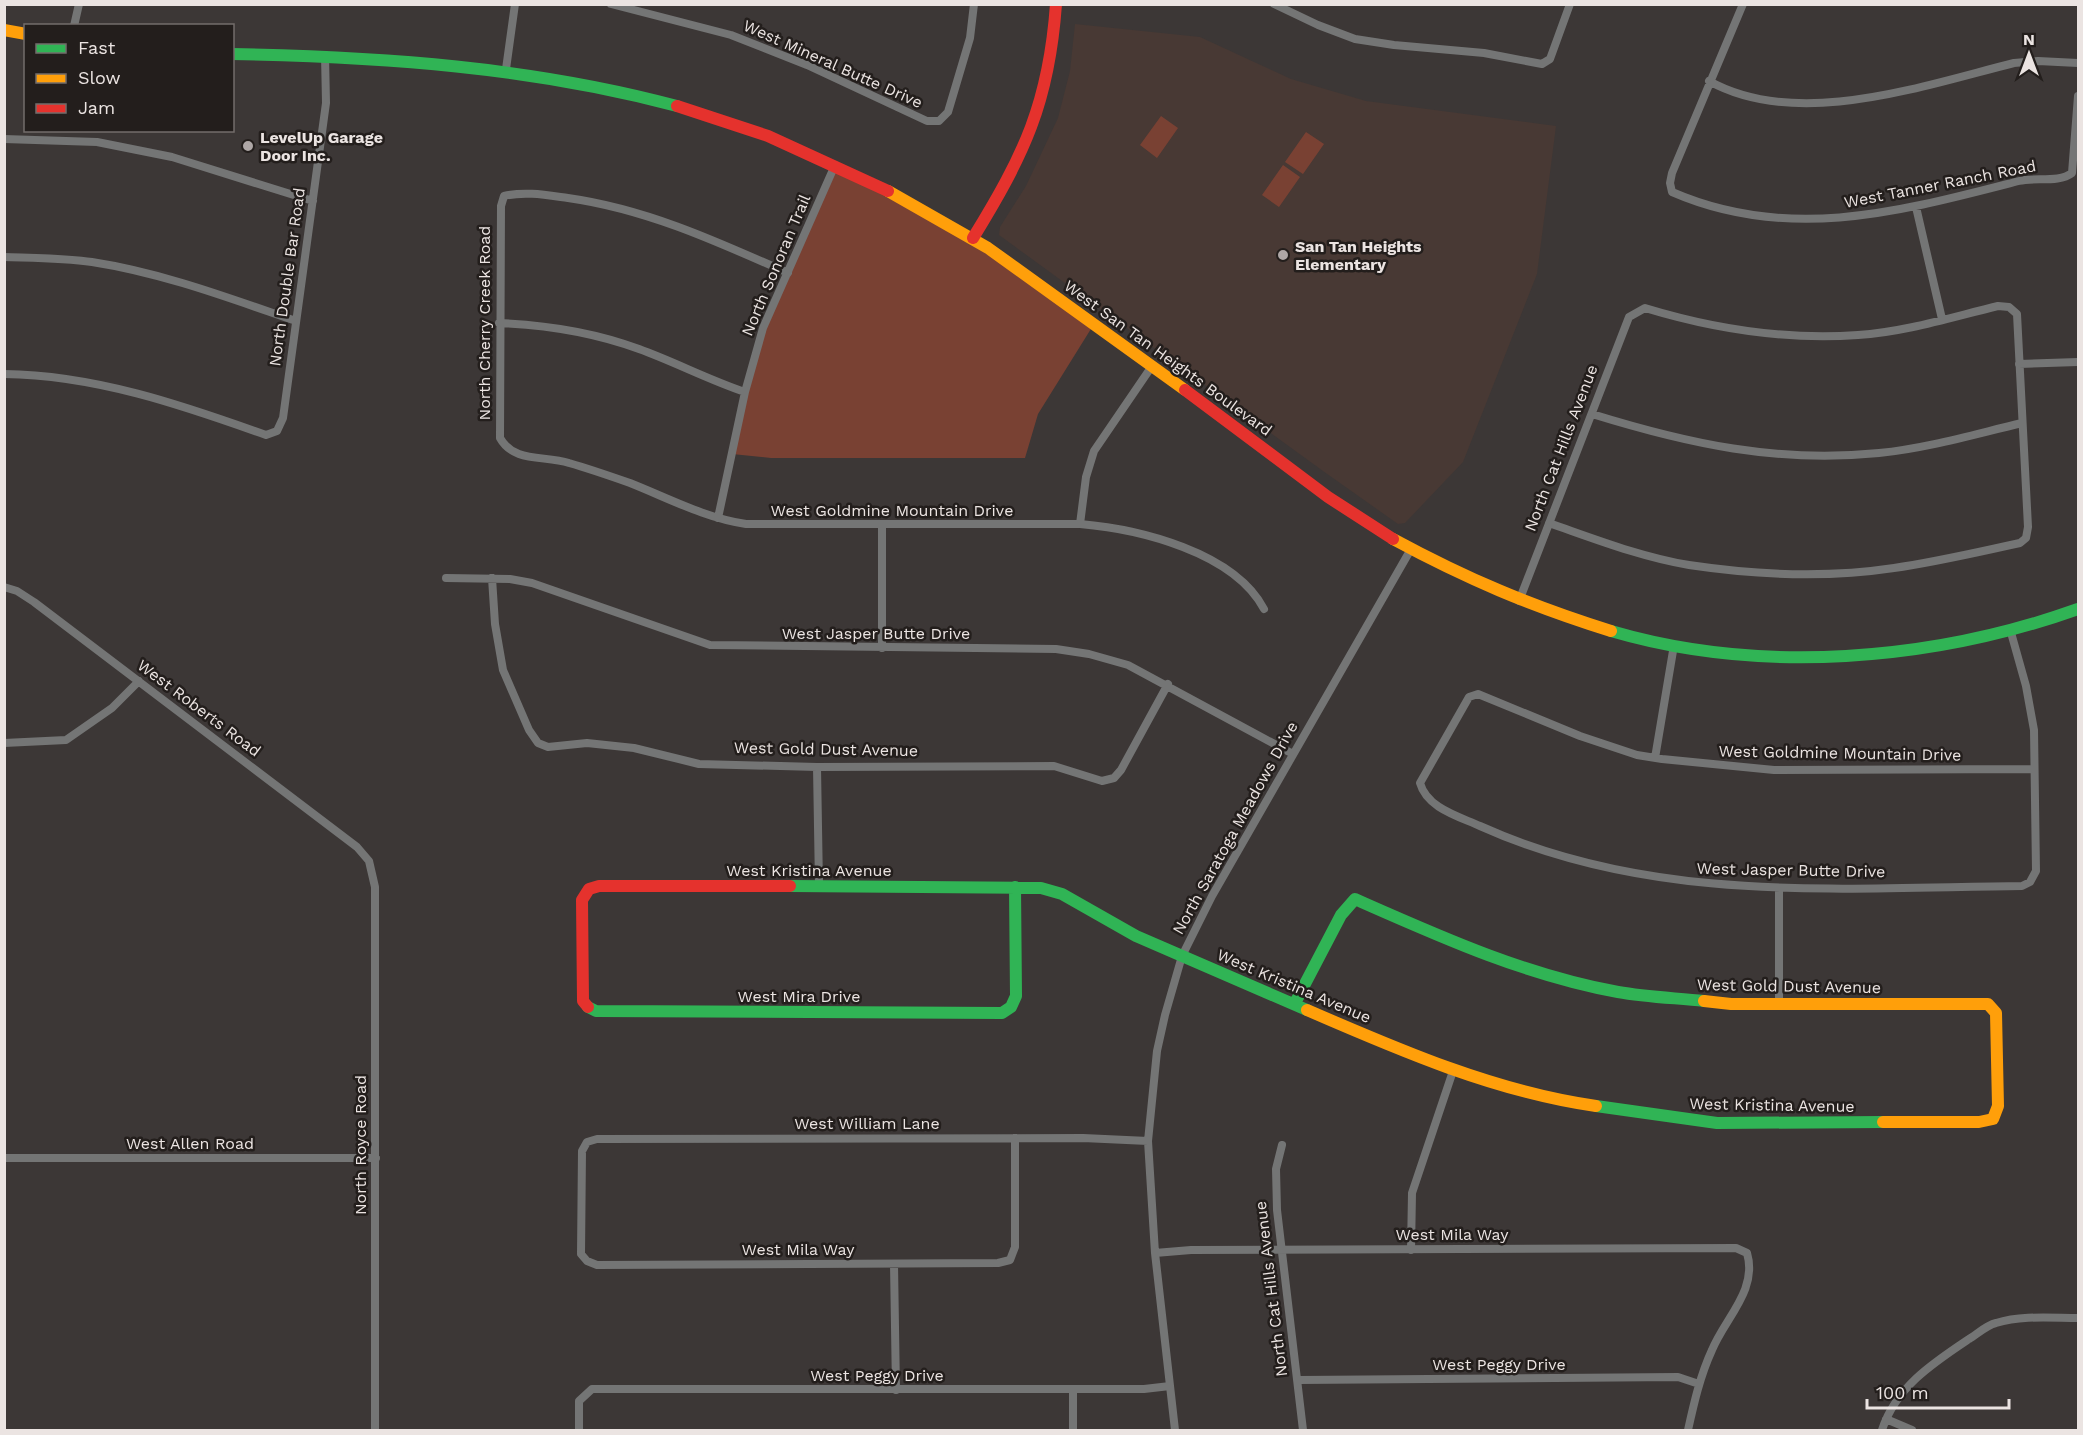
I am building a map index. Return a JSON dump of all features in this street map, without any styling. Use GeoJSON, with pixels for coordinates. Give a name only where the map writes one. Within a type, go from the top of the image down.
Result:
{"type":"FeatureCollection","features":[{"type":"Feature","properties":{"kind":"street"},"geometry":{"type":"LineString","coordinates":[[74,24],[79,4]]}},
{"type":"Feature","properties":{"kind":"street"},"geometry":{"type":"LineString","coordinates":[[506,69],[515,4]]}},
{"type":"Feature","properties":{"kind":"street","name":"West Mineral Butte Drive"},"geometry":{"type":"LineString","coordinates":[[611,4],[731,35],[807,65],[927,121],[939,121],[948,112],[970,38],[974,4]]}},
{"type":"Feature","properties":{"kind":"street"},"geometry":{"type":"LineString","coordinates":[[973,238],[1016,168],[1033,133],[1052,62],[1056,4]]}},
{"type":"Feature","properties":{"kind":"street"},"geometry":{"type":"LineString","coordinates":[[1274,4],[1318,26],[1355,39],[1484,53],[1542,64],[1550,59],[1570,4]]}},
{"type":"Feature","properties":{"kind":"street"},"geometry":{"type":"LineString","coordinates":[[1743,4],[1709,81],[1728,92],[1755,98],[1804,104],[1843,102],[2014,63],[2079,63]]}},
{"type":"Feature","properties":{"kind":"street"},"geometry":{"type":"LineString","coordinates":[[4,30],[24,34]]}},
{"type":"Feature","properties":{"kind":"street","name":"West San Tan Heights Boulevard"},"geometry":{"type":"LineString","coordinates":[[234,54],[409,59],[506,69],[569,79],[699,112],[835,165],[973,238],[1344,507],[1411,549],[1454,572],[1519,601],[1567,619],[1627,636],[1674,645],[1763,656],[1822,659],[1889,654],[1957,644],[2079,609]]}},
{"type":"Feature","properties":{"kind":"street","name":"North Double Bar Road"},"geometry":{"type":"LineString","coordinates":[[4,374],[41,375],[96,384],[146,395],[266,435],[277,431],[283,418],[326,102],[325,55]]}},
{"type":"Feature","properties":{"kind":"street","name":"West Tanner Ranch Road"},"geometry":{"type":"LineString","coordinates":[[1709,81],[1672,172],[1670,183],[1672,192],[1692,201],[1746,213],[1794,219],[1847,219],[1916,207],[2023,180],[2065,178],[2072,173],[2077,119]]}},
{"type":"Feature","properties":{"kind":"street"},"geometry":{"type":"LineString","coordinates":[[2077,119],[2079,96]]}},
{"type":"Feature","properties":{"kind":"street"},"geometry":{"type":"LineString","coordinates":[[4,139],[97,142],[172,157],[313,201]]}},
{"type":"Feature","properties":{"kind":"street","name":"North Sonoran Trail"},"geometry":{"type":"LineString","coordinates":[[718,518],[763,328],[835,165]]}},
{"type":"Feature","properties":{"kind":"street","name":"North Cherry Creek Road"},"geometry":{"type":"LineString","coordinates":[[506,449],[500,438],[499,323],[501,207],[504,196],[519,193],[544,195],[632,211],[673,223],[788,273]]}},
{"type":"Feature","properties":{"kind":"street"},"geometry":{"type":"LineString","coordinates":[[1550,523],[1626,550],[1688,565],[1786,572],[1843,573],[1894,568],[2020,543],[2026,538],[2028,527],[2017,314],[2009,307],[1998,306],[1942,320],[1916,207]]}},
{"type":"Feature","properties":{"kind":"street"},"geometry":{"type":"LineString","coordinates":[[4,257],[68,259],[126,268],[188,284],[296,321]]}},
{"type":"Feature","properties":{"kind":"street","name":"North Cat Hills Avenue"},"geometry":{"type":"LineString","coordinates":[[1519,601],[1629,317],[1637,310],[1645,308],[1716,327],[1815,336],[1859,335],[1942,320]]}},
{"type":"Feature","properties":{"kind":"street"},"geometry":{"type":"LineString","coordinates":[[499,323],[532,324],[588,333],[639,348],[746,392]]}},
{"type":"Feature","properties":{"kind":"street"},"geometry":{"type":"LineString","coordinates":[[2019,364],[2079,362]]}},
{"type":"Feature","properties":{"kind":"street"},"geometry":{"type":"LineString","coordinates":[[1080,524],[1086,477],[1094,451],[1152,366]]}},
{"type":"Feature","properties":{"kind":"street"},"geometry":{"type":"LineString","coordinates":[[1592,414],[1669,438],[1708,446],[1797,455],[1880,453],[1926,446],[2022,423]]}},
{"type":"Feature","properties":{"kind":"street","name":"West Goldmine Mountain Drive"},"geometry":{"type":"LineString","coordinates":[[506,449],[516,455],[564,461],[718,518],[746,524],[882,526],[1080,524],[1133,532],[1205,558],[1243,582],[1257,596],[1264,609]]}},
{"type":"Feature","properties":{"kind":"street"},"geometry":{"type":"LineString","coordinates":[[882,526],[882,648]]}},
{"type":"Feature","properties":{"kind":"street","name":"North Saratoga Meadows Drive"},"geometry":{"type":"LineString","coordinates":[[1175,1431],[1155,1253],[1148,1141],[1157,1051],[1182,956],[1212,896],[1411,549]]}},
{"type":"Feature","properties":{"kind":"street","name":"West Jasper Butte Drive"},"geometry":{"type":"LineString","coordinates":[[446,578],[492,578],[542,586],[710,645],[1056,649],[1128,665],[1168,684],[1293,754]]}},
{"type":"Feature","properties":{"kind":"street","name":"West Gold Dust Avenue"},"geometry":{"type":"LineString","coordinates":[[492,578],[495,624],[503,670],[529,730],[538,742],[548,747],[587,742],[634,748],[699,764],[1054,766],[1102,781],[1114,778],[1121,770],[1168,684]]}},
{"type":"Feature","properties":{"kind":"street","name":"West Roberts Road"},"geometry":{"type":"LineString","coordinates":[[4,587],[17,591],[34,602],[357,846],[369,861]]}},
{"type":"Feature","properties":{"kind":"street"},"geometry":{"type":"LineString","coordinates":[[2010,629],[2031,708],[2034,730],[2033,769]]}},
{"type":"Feature","properties":{"kind":"street"},"geometry":{"type":"LineString","coordinates":[[1655,758],[1674,645]]}},
{"type":"Feature","properties":{"kind":"street"},"geometry":{"type":"LineString","coordinates":[[4,743],[66,741],[112,708],[139,681]]}},
{"type":"Feature","properties":{"kind":"street","name":"West Goldmine Mountain Drive"},"geometry":{"type":"LineString","coordinates":[[1423,795],[1420,783],[1469,697],[1478,694],[1580,736],[1655,758],[1716,766],[1774,770],[2033,769]]}},
{"type":"Feature","properties":{"kind":"street"},"geometry":{"type":"LineString","coordinates":[[817,766],[819,886]]}},
{"type":"Feature","properties":{"kind":"street","name":"West Jasper Butte Drive"},"geometry":{"type":"LineString","coordinates":[[1423,795],[1433,803],[1492,831],[1558,856],[1694,884],[1779,888],[2022,886],[2030,882],[2036,871],[2033,769]]}},
{"type":"Feature","properties":{"kind":"street","name":"North Royce Road"},"geometry":{"type":"LineString","coordinates":[[369,861],[375,887],[375,1431]]}},
{"type":"Feature","properties":{"kind":"street","name":"West Kristina Avenue"},"geometry":{"type":"LineString","coordinates":[[587,1007],[583,1001],[582,900],[589,889],[599,886],[1041,888],[1062,894],[1136,936],[1381,1042],[1497,1083],[1583,1104],[1717,1123],[1979,1122],[1993,1119]]}},
{"type":"Feature","properties":{"kind":"street","name":"West Mira Drive"},"geometry":{"type":"LineString","coordinates":[[587,1007],[596,1011],[1002,1013],[1011,1007],[1016,996],[1015,887]]}},
{"type":"Feature","properties":{"kind":"street"},"geometry":{"type":"LineString","coordinates":[[1779,888],[1779,1005]]}},
{"type":"Feature","properties":{"kind":"street","name":"West Gold Dust Avenue"},"geometry":{"type":"LineString","coordinates":[[1295,1003],[1341,915],[1355,899],[1468,949],[1509,964],[1618,992],[1691,1001],[1779,1005],[1988,1004],[1996,1013],[1998,1106],[1993,1119]]}},
{"type":"Feature","properties":{"kind":"street"},"geometry":{"type":"LineString","coordinates":[[1411,1250],[1412,1193],[1454,1068]]}},
{"type":"Feature","properties":{"kind":"street","name":"West William Lane"},"geometry":{"type":"LineString","coordinates":[[587,1261],[581,1254],[582,1151],[587,1142],[597,1139],[1015,1138],[1148,1141]]}},
{"type":"Feature","properties":{"kind":"street","name":"West Mila Way"},"geometry":{"type":"LineString","coordinates":[[587,1261],[597,1265],[998,1263],[1010,1260],[1015,1247],[1015,1138]]}},
{"type":"Feature","properties":{"kind":"street","name":"North Cat Hills Avenue"},"geometry":{"type":"LineString","coordinates":[[1282,1145],[1276,1169],[1280,1250],[1303,1431]]}},
{"type":"Feature","properties":{"kind":"street","name":"West Allen Road"},"geometry":{"type":"LineString","coordinates":[[4,1158],[376,1158]]}},
{"type":"Feature","properties":{"kind":"street","name":"West Mila Way"},"geometry":{"type":"LineString","coordinates":[[1155,1253],[1280,1250],[1736,1248],[1747,1253],[1749,1280],[1743,1295],[1720,1331],[1699,1384]]}},
{"type":"Feature","properties":{"kind":"street"},"geometry":{"type":"LineString","coordinates":[[894,1264],[896,1390]]}},
{"type":"Feature","properties":{"kind":"street"},"geometry":{"type":"LineString","coordinates":[[1882,1431],[1886,1419],[1922,1370],[1994,1323],[2017,1319],[2079,1318]]}},
{"type":"Feature","properties":{"kind":"street","name":"West Peggy Drive"},"geometry":{"type":"LineString","coordinates":[[1298,1380],[1678,1377],[1699,1384]]}},
{"type":"Feature","properties":{"kind":"street"},"geometry":{"type":"LineString","coordinates":[[1688,1431],[1699,1384]]}},
{"type":"Feature","properties":{"kind":"street","name":"West Peggy Drive"},"geometry":{"type":"LineString","coordinates":[[579,1431],[579,1401],[592,1389],[896,1390],[1170,1386]]}},
{"type":"Feature","properties":{"kind":"street"},"geometry":{"type":"LineString","coordinates":[[1073,1389],[1073,1431]]}},
{"type":"Feature","properties":{"kind":"street"},"geometry":{"type":"LineString","coordinates":[[1886,1419],[1912,1431]]}},
{"type":"Feature","properties":{"kind":"shaded area","name":"San Tan Heights Elementary"},"geometry":{"type":"Polygon","coordinates":[[[1075,24],[1200,37],[1291,79],[1366,101],[1556,126],[1537,274],[1463,462],[1405,523],[1398,524],[1323,471],[999,235],[1000,227],[1026,186],[1058,118],[1070,71],[1075,24]]]}},
{"type":"Feature","properties":{"kind":"shaded area"},"geometry":{"type":"Polygon","coordinates":[[[1161,116],[1178,128],[1157,158],[1140,145],[1161,116]]]}},
{"type":"Feature","properties":{"kind":"shaded area"},"geometry":{"type":"Polygon","coordinates":[[[1306,132],[1324,144],[1303,174],[1285,162],[1306,132]]]}},
{"type":"Feature","properties":{"kind":"shaded area"},"geometry":{"type":"Polygon","coordinates":[[[835,165],[903,199],[1094,324],[1038,414],[1025,458],[771,458],[732,454],[755,353],[835,165]]]}},
{"type":"Feature","properties":{"kind":"shaded area"},"geometry":{"type":"Polygon","coordinates":[[[1283,165],[1300,177],[1279,207],[1262,195],[1283,165]]]}},
{"type":"Feature","properties":{"kind":"traffic: fast"},"geometry":{"type":"LineString","coordinates":[[234,54],[401,61],[456,66],[567,82],[677,106]]}},
{"type":"Feature","properties":{"kind":"traffic: fast"},"geometry":{"type":"LineString","coordinates":[[1611,631],[1668,645],[1727,653],[1786,657],[1846,656],[1965,641],[2022,627],[2078,609]]}},
{"type":"Feature","properties":{"kind":"traffic: fast"},"geometry":{"type":"LineString","coordinates":[[790,886],[1041,888],[1062,894],[1136,936],[1307,1010]]}},
{"type":"Feature","properties":{"kind":"traffic: fast"},"geometry":{"type":"LineString","coordinates":[[588,1007],[596,1011],[1002,1013],[1011,1007],[1016,996],[1015,887]]}},
{"type":"Feature","properties":{"kind":"traffic: fast"},"geometry":{"type":"LineString","coordinates":[[1295,1003],[1341,915],[1355,899],[1451,941],[1550,976],[1618,992],[1704,1001]]}},
{"type":"Feature","properties":{"kind":"traffic: fast"},"geometry":{"type":"LineString","coordinates":[[1596,1106],[1717,1123],[1883,1122]]}},
{"type":"Feature","properties":{"kind":"traffic: slow"},"geometry":{"type":"LineString","coordinates":[[4,30],[24,34]]}},
{"type":"Feature","properties":{"kind":"traffic: slow"},"geometry":{"type":"LineString","coordinates":[[888,191],[988,248],[1185,390]]}},
{"type":"Feature","properties":{"kind":"traffic: slow"},"geometry":{"type":"LineString","coordinates":[[1393,539],[1500,591],[1611,631]]}},
{"type":"Feature","properties":{"kind":"traffic: slow"},"geometry":{"type":"LineString","coordinates":[[1704,1001],[1731,1004],[1988,1004],[1996,1013],[1998,1106],[1993,1119],[1979,1122],[1883,1122]]}},
{"type":"Feature","properties":{"kind":"traffic: slow"},"geometry":{"type":"LineString","coordinates":[[1307,1010],[1448,1068],[1522,1091],[1596,1106]]}},
{"type":"Feature","properties":{"kind":"traffic: jam"},"geometry":{"type":"LineString","coordinates":[[973,238],[1020,154],[1031,127],[1047,71],[1056,4]]}},
{"type":"Feature","properties":{"kind":"traffic: jam"},"geometry":{"type":"LineString","coordinates":[[677,106],[768,136],[888,191]]}},
{"type":"Feature","properties":{"kind":"traffic: jam"},"geometry":{"type":"LineString","coordinates":[[1185,390],[1328,497],[1393,539]]}},
{"type":"Feature","properties":{"kind":"traffic: jam"},"geometry":{"type":"LineString","coordinates":[[588,1007],[583,1001],[582,900],[589,889],[599,886],[790,886]]}},
{"type":"Feature","properties":{"kind":"place","name":"LevelUp Garage Door Inc."},"geometry":{"type":"Point","coordinates":[248,146]}},
{"type":"Feature","properties":{"kind":"place","name":"San Tan Heights Elementary"},"geometry":{"type":"Point","coordinates":[1283,255]}}]}
